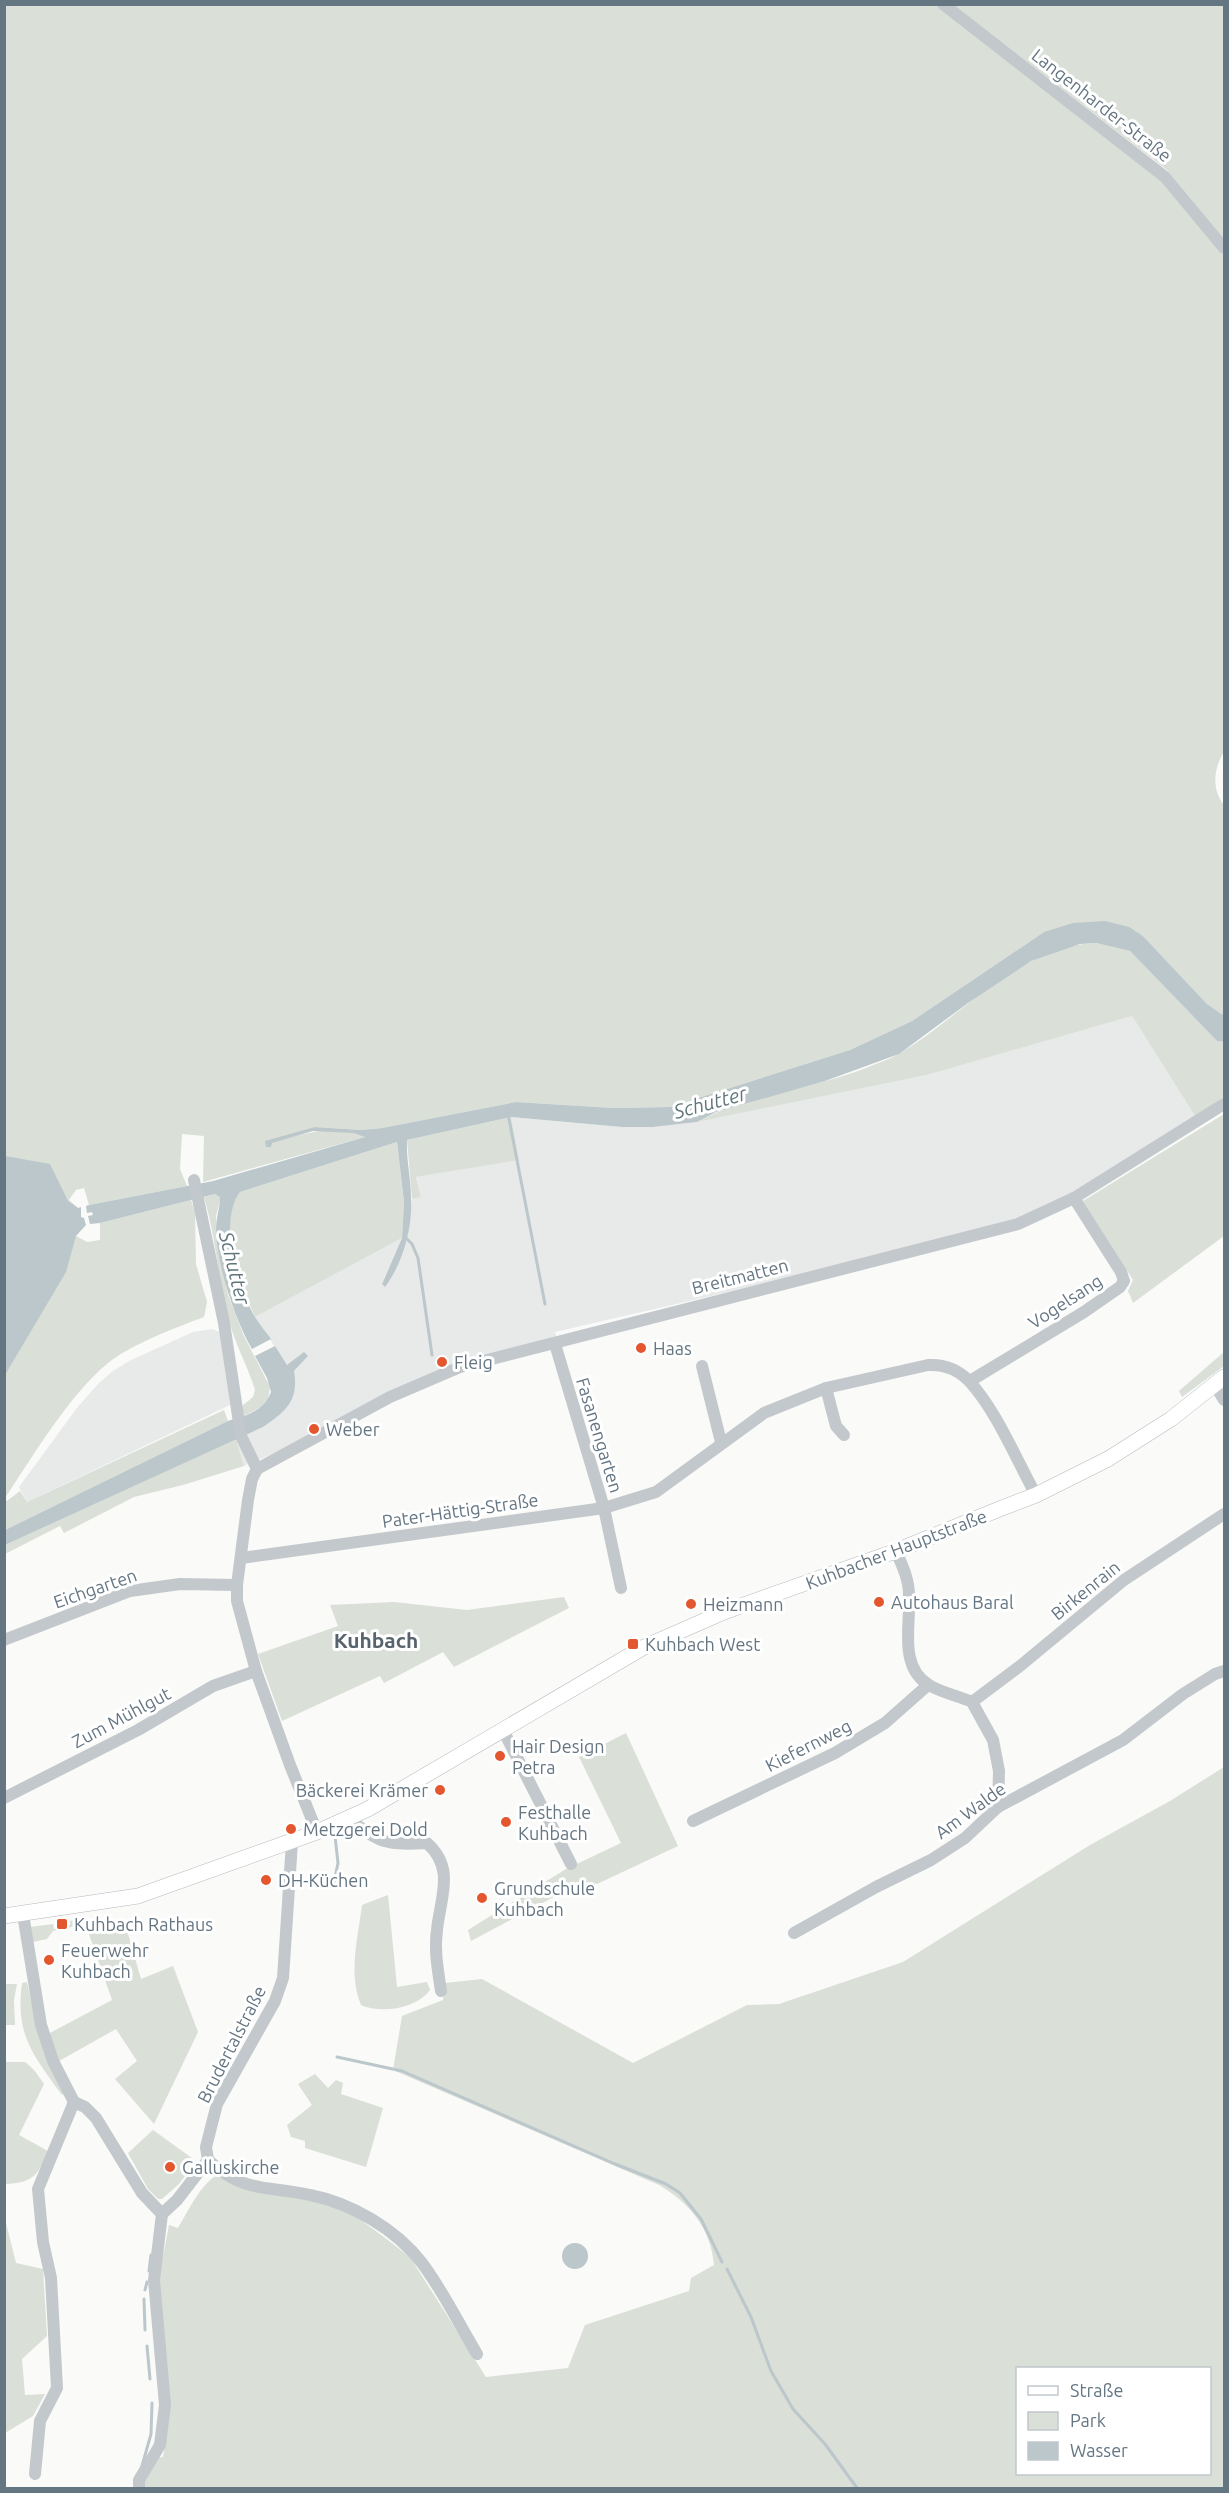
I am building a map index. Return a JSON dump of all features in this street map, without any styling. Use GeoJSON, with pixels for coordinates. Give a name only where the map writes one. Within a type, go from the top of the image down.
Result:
{"type":"FeatureCollection","features":[{"type":"Feature","properties":{"kind":"main road","name":"Kuhbacher Hauptstraße"},"geometry":{"type":"LineString","coordinates":[[4,1916],[138,1896],[292,1842],[349,1818],[616,1662],[724,1612],[896,1551],[1036,1495],[1130,1446],[1172,1419],[1220,1381]]}},
{"type":"Feature","properties":{"kind":"street","name":"Langenharder-Straße"},"geometry":{"type":"LineString","coordinates":[[943,4],[1165,177],[1224,248]]}},
{"type":"Feature","properties":{"kind":"street","name":"Breitmatten"},"geometry":{"type":"LineString","coordinates":[[257,1469],[390,1397],[460,1367],[1018,1224],[1074,1198],[1224,1104]]}},
{"type":"Feature","properties":{"kind":"street"},"geometry":{"type":"LineString","coordinates":[[194,1180],[224,1323],[237,1414],[242,1436],[257,1469],[252,1479],[237,1585],[237,1601],[256,1671],[290,1766],[317,1832]]}},
{"type":"Feature","properties":{"kind":"street","name":"Vogelsang"},"geometry":{"type":"LineString","coordinates":[[970,1381],[1084,1312],[1120,1287],[1124,1281],[1121,1272],[1074,1198]]}},
{"type":"Feature","properties":{"kind":"street","name":"Fasanengarten"},"geometry":{"type":"LineString","coordinates":[[555,1344],[604,1508],[656,1492],[689,1469],[721,1442],[764,1413],[826,1388],[937,1364],[952,1368],[970,1381],[988,1408],[1036,1495]]}},
{"type":"Feature","properties":{"kind":"street"},"geometry":{"type":"LineString","coordinates":[[702,1366],[721,1442]]}},
{"type":"Feature","properties":{"kind":"street"},"geometry":{"type":"LineString","coordinates":[[1220,1381],[1224,1400]]}},
{"type":"Feature","properties":{"kind":"street"},"geometry":{"type":"LineString","coordinates":[[826,1388],[836,1426],[844,1435]]}},
{"type":"Feature","properties":{"kind":"street"},"geometry":{"type":"LineString","coordinates":[[604,1508],[621,1588]]}},
{"type":"Feature","properties":{"kind":"street","name":"Pater-Hättig-Straße"},"geometry":{"type":"LineString","coordinates":[[241,1558],[604,1508]]}},
{"type":"Feature","properties":{"kind":"street","name":"Birkenrain"},"geometry":{"type":"LineString","coordinates":[[972,1702],[1020,1666],[1124,1580],[1224,1514]]}},
{"type":"Feature","properties":{"kind":"street"},"geometry":{"type":"LineString","coordinates":[[896,1551],[907,1579],[909,1595],[906,1636],[915,1669],[928,1685],[972,1702],[993,1740],[999,1771],[998,1807]]}},
{"type":"Feature","properties":{"kind":"street","name":"Eichgarten"},"geometry":{"type":"LineString","coordinates":[[4,1640],[130,1591],[180,1584],[237,1585]]}},
{"type":"Feature","properties":{"kind":"street","name":"Zum Mühlgut"},"geometry":{"type":"LineString","coordinates":[[4,1798],[138,1730],[213,1686],[256,1671]]}},
{"type":"Feature","properties":{"kind":"street","name":"Am Walde"},"geometry":{"type":"LineString","coordinates":[[794,1933],[876,1887],[931,1860],[965,1838],[998,1807],[1123,1740],[1183,1694],[1224,1671]]}},
{"type":"Feature","properties":{"kind":"street","name":"Kiefernweg"},"geometry":{"type":"LineString","coordinates":[[693,1821],[835,1754],[885,1723],[928,1685]]}},
{"type":"Feature","properties":{"kind":"street"},"geometry":{"type":"LineString","coordinates":[[503,1730],[571,1864]]}},
{"type":"Feature","properties":{"kind":"street"},"geometry":{"type":"LineString","coordinates":[[349,1818],[368,1836],[395,1844],[427,1844],[439,1854],[444,1871],[436,1958],[441,1991]]}},
{"type":"Feature","properties":{"kind":"street","name":"Brudertalstraße"},"geometry":{"type":"LineString","coordinates":[[208,2160],[208,2140],[218,2104],[275,2001],[283,1978],[292,1842]]}},
{"type":"Feature","properties":{"kind":"street"},"geometry":{"type":"LineString","coordinates":[[23,1914],[41,2025],[53,2061],[74,2102],[96,2118],[142,2193],[162,2214]]}},
{"type":"Feature","properties":{"kind":"street"},"geometry":{"type":"LineString","coordinates":[[35,2474],[40,2421],[57,2388],[51,2278],[43,2242],[38,2189],[74,2102]]}},
{"type":"Feature","properties":{"kind":"street"},"geometry":{"type":"LineString","coordinates":[[139,2488],[139,2480],[160,2445],[165,2405],[154,2280],[162,2214],[177,2200],[208,2160],[223,2174],[236,2181],[267,2190],[308,2194],[344,2203],[361,2212],[406,2246],[422,2263],[477,2354]]}},
{"type":"Feature","properties":{"kind":"shaded area"},"geometry":{"type":"Polygon","coordinates":[[[1132,1016],[1195,1116],[1077,1190],[1012,1222],[824,1270],[555,1332],[557,1338],[459,1364],[316,1435],[244,1466],[236,1439],[263,1427],[294,1371],[308,1356],[287,1365],[255,1317],[402,1238],[382,1283],[385,1286],[409,1224],[412,1199],[421,1197],[416,1177],[518,1160],[511,1117],[622,1127],[653,1127],[697,1122],[927,1075],[1132,1016]]]}},
{"type":"Feature","properties":{"kind":"shaded area"},"geometry":{"type":"Polygon","coordinates":[[[212,1329],[220,1332],[230,1405],[27,1502],[19,1487],[77,1408],[98,1384],[131,1360],[193,1332],[212,1329]]]}},
{"type":"Feature","properties":{"kind":"green space"},"geometry":{"type":"Polygon","coordinates":[[[5,5],[936,5],[1162,177],[1224,256],[1224,752],[1215,778],[1217,792],[1224,805],[1224,1014],[1221,1015],[1207,1004],[1143,936],[1129,928],[1044,932],[912,1021],[850,1050],[670,1107],[613,1108],[516,1102],[382,1128],[361,1130],[315,1127],[271,1143],[331,1130],[343,1130],[365,1137],[203,1182],[204,1136],[182,1134],[180,1169],[187,1186],[89,1205],[84,1188],[76,1190],[69,1200],[78,1208],[83,1226],[76,1236],[87,1242],[100,1240],[100,1223],[191,1200],[195,1213],[196,1264],[207,1302],[204,1317],[141,1343],[108,1363],[79,1392],[66,1409],[5,1498],[5,5]]]}},
{"type":"Feature","properties":{"kind":"green space"},"geometry":{"type":"Polygon","coordinates":[[[953,5],[1224,5],[1224,239],[1167,170],[953,5]]]}},
{"type":"Feature","properties":{"kind":"green space"},"geometry":{"type":"Polygon","coordinates":[[[1096,943],[1130,951],[1217,1041],[1224,1042],[1224,1097],[1195,1116],[1132,1016],[927,1075],[697,1122],[717,1112],[828,1081],[889,1059],[923,1038],[1016,969],[1041,956],[1068,947],[1096,943]]]}},
{"type":"Feature","properties":{"kind":"green space"},"geometry":{"type":"Polygon","coordinates":[[[1224,1114],[1224,1236],[1133,1303],[1128,1291],[1133,1280],[1083,1201],[1224,1114]]]}},
{"type":"Feature","properties":{"kind":"green space"},"geometry":{"type":"Polygon","coordinates":[[[511,1117],[519,1160],[416,1177],[421,1197],[412,1199],[407,1140],[511,1117]]]}},
{"type":"Feature","properties":{"kind":"green space"},"geometry":{"type":"Polygon","coordinates":[[[397,1142],[404,1203],[402,1238],[255,1317],[232,1255],[230,1221],[233,1206],[240,1192],[397,1142]]]}},
{"type":"Feature","properties":{"kind":"green space"},"geometry":{"type":"Polygon","coordinates":[[[215,1194],[221,1197],[216,1216],[216,1232],[228,1295],[243,1334],[270,1387],[268,1399],[261,1407],[244,1416],[242,1406],[253,1397],[255,1390],[225,1305],[204,1197],[215,1194]]]}},
{"type":"Feature","properties":{"kind":"green space"},"geometry":{"type":"Polygon","coordinates":[[[1224,1352],[1224,1366],[1182,1397],[1179,1391],[1224,1352]]]}},
{"type":"Feature","properties":{"kind":"green space"},"geometry":{"type":"Polygon","coordinates":[[[224,1410],[228,1421],[5,1530],[5,1500],[7,1501],[20,1491],[27,1502],[224,1410]]]}},
{"type":"Feature","properties":{"kind":"green space"},"geometry":{"type":"Polygon","coordinates":[[[236,1439],[244,1466],[134,1497],[64,1533],[60,1526],[5,1554],[5,1545],[236,1439]]]}},
{"type":"Feature","properties":{"kind":"green space"},"geometry":{"type":"Polygon","coordinates":[[[564,1597],[569,1608],[454,1667],[443,1652],[384,1683],[380,1676],[282,1721],[258,1654],[338,1626],[330,1605],[394,1602],[467,1610],[564,1597]]]}},
{"type":"Feature","properties":{"kind":"green space"},"geometry":{"type":"Polygon","coordinates":[[[626,1733],[678,1846],[597,1884],[582,1882],[471,1941],[468,1930],[566,1869],[621,1843],[579,1757],[626,1733]]]}},
{"type":"Feature","properties":{"kind":"green space"},"geometry":{"type":"Polygon","coordinates":[[[1224,1767],[1224,2488],[143,2488],[143,2481],[156,2458],[163,2457],[168,2428],[158,2295],[169,2225],[178,2228],[205,2185],[218,2174],[336,2206],[383,2236],[410,2257],[486,2377],[568,2368],[585,2325],[689,2291],[691,2278],[714,2265],[708,2240],[697,2218],[680,2200],[659,2185],[393,2070],[402,2016],[443,2000],[445,1983],[482,1979],[633,2063],[747,2005],[779,2004],[903,1962],[1090,1845],[1170,1801],[1224,1767]]]}},
{"type":"Feature","properties":{"kind":"green space"},"geometry":{"type":"Polygon","coordinates":[[[388,1895],[397,1987],[427,1982],[430,1990],[416,2002],[398,2008],[369,2008],[361,2005],[355,1981],[355,1955],[362,1905],[388,1895]]]}},
{"type":"Feature","properties":{"kind":"green space"},"geometry":{"type":"Polygon","coordinates":[[[83,1918],[85,1924],[53,1931],[47,1939],[33,1942],[30,1927],[53,1924],[54,1929],[70,1925],[70,1921],[83,1918]]]}},
{"type":"Feature","properties":{"kind":"green space"},"geometry":{"type":"Polygon","coordinates":[[[125,1923],[141,1979],[173,1966],[198,2032],[154,2124],[115,2079],[137,2061],[116,2029],[59,2061],[48,2034],[112,2000],[89,1934],[125,1923]]]}},
{"type":"Feature","properties":{"kind":"green space"},"geometry":{"type":"Polygon","coordinates":[[[27,1982],[39,2037],[65,2093],[62,2095],[28,2044],[21,2017],[22,1983],[27,1982]]]}},
{"type":"Feature","properties":{"kind":"green space"},"geometry":{"type":"Polygon","coordinates":[[[5,1984],[17,1984],[14,2000],[15,2025],[5,2025],[5,1984]]]}},
{"type":"Feature","properties":{"kind":"green space"},"geometry":{"type":"Polygon","coordinates":[[[4,2062],[25,2062],[44,2084],[19,2135],[48,2151],[41,2167],[28,2180],[5,2184],[4,2062]]]}},
{"type":"Feature","properties":{"kind":"green space"},"geometry":{"type":"Polygon","coordinates":[[[315,2074],[328,2088],[336,2080],[343,2083],[341,2094],[383,2108],[366,2167],[305,2148],[305,2141],[291,2137],[287,2125],[312,2105],[298,2084],[315,2074]]]}},
{"type":"Feature","properties":{"kind":"green space"},"geometry":{"type":"Polygon","coordinates":[[[153,2130],[196,2161],[179,2184],[162,2199],[158,2199],[148,2189],[128,2153],[153,2130]]]}},
{"type":"Feature","properties":{"kind":"green space"},"geometry":{"type":"Polygon","coordinates":[[[4,2215],[16,2263],[43,2269],[47,2336],[22,2359],[25,2395],[45,2394],[33,2416],[5,2433],[4,2215]]]}},
{"type":"Feature","properties":{"kind":"water","name":"Schutter"},"geometry":{"type":"Polygon","coordinates":[[[1105,921],[1129,927],[1143,936],[1207,1004],[1224,1014],[1224,1042],[1217,1041],[1130,951],[1096,943],[1080,944],[1031,961],[968,1003],[899,1054],[825,1081],[716,1112],[697,1122],[653,1127],[622,1127],[511,1117],[407,1140],[411,1190],[410,1220],[402,1256],[385,1287],[382,1284],[402,1238],[404,1202],[397,1142],[240,1192],[231,1220],[232,1254],[248,1304],[271,1339],[252,1349],[233,1307],[223,1275],[216,1229],[220,1197],[215,1194],[90,1224],[88,1216],[93,1215],[92,1212],[87,1213],[86,1206],[89,1205],[213,1181],[365,1137],[354,1133],[313,1131],[272,1143],[271,1147],[266,1147],[265,1141],[315,1127],[361,1130],[382,1128],[516,1102],[613,1108],[670,1107],[850,1050],[912,1021],[1044,932],[1073,923],[1105,921]]]}},
{"type":"Feature","properties":{"kind":"water"},"geometry":{"type":"Polygon","coordinates":[[[5,1156],[50,1164],[68,1201],[78,1208],[81,1207],[81,1217],[84,1218],[86,1225],[76,1236],[66,1272],[5,1375],[5,1156]]]}},
{"type":"Feature","properties":{"kind":"water"},"geometry":{"type":"Polygon","coordinates":[[[275,1346],[287,1365],[304,1352],[308,1356],[294,1371],[294,1390],[289,1404],[263,1427],[5,1545],[5,1530],[259,1408],[271,1392],[267,1378],[255,1356],[275,1346]]]}},
{"type":"Feature","properties":{"kind":"water"},"geometry":{"type":"Polygon","coordinates":[[[575,2243],[584,2247],[588,2256],[584,2265],[575,2269],[566,2265],[562,2256],[566,2247],[575,2243]]]}},
{"type":"Feature","properties":{"kind":"waterway"},"geometry":{"type":"LineString","coordinates":[[508,1114],[545,1304]]}},
{"type":"Feature","properties":{"kind":"waterway"},"geometry":{"type":"LineString","coordinates":[[404,1236],[412,1244],[418,1258],[432,1355]]}},
{"type":"Feature","properties":{"kind":"waterway"},"geometry":{"type":"LineString","coordinates":[[333,1887],[338,1863],[335,1836]]}},
{"type":"Feature","properties":{"kind":"waterway"},"geometry":{"type":"LineString","coordinates":[[337,2057],[402,2071],[666,2184],[680,2193],[701,2219],[722,2262]]}},
{"type":"Feature","properties":{"kind":"waterway"},"geometry":{"type":"LineString","coordinates":[[149,2271],[151,2255]]}},
{"type":"Feature","properties":{"kind":"waterway"},"geometry":{"type":"LineString","coordinates":[[727,2269],[751,2317],[771,2371],[793,2409],[825,2444],[857,2488]]}},
{"type":"Feature","properties":{"kind":"waterway"},"geometry":{"type":"LineString","coordinates":[[145,2290],[147,2282]]}},
{"type":"Feature","properties":{"kind":"waterway"},"geometry":{"type":"LineString","coordinates":[[144,2299],[145,2330]]}},
{"type":"Feature","properties":{"kind":"waterway"},"geometry":{"type":"LineString","coordinates":[[147,2346],[150,2379]]}},
{"type":"Feature","properties":{"kind":"waterway"},"geometry":{"type":"LineString","coordinates":[[142,2466],[151,2434],[152,2403]]}},
{"type":"Feature","properties":{"kind":"place","name":"Haas"},"geometry":{"type":"Point","coordinates":[641,1348]}},
{"type":"Feature","properties":{"kind":"place","name":"Fleig"},"geometry":{"type":"Point","coordinates":[442,1362]}},
{"type":"Feature","properties":{"kind":"place","name":"Weber"},"geometry":{"type":"Point","coordinates":[314,1429]}},
{"type":"Feature","properties":{"kind":"place","name":"Autohaus Baral"},"geometry":{"type":"Point","coordinates":[879,1602]}},
{"type":"Feature","properties":{"kind":"place","name":"Heizmann"},"geometry":{"type":"Point","coordinates":[691,1604]}},
{"type":"Feature","properties":{"kind":"place","name":"Kuhbach West"},"geometry":{"type":"Point","coordinates":[633,1644]}},
{"type":"Feature","properties":{"kind":"place","name":"Hair Design Petra"},"geometry":{"type":"Point","coordinates":[500,1756]}},
{"type":"Feature","properties":{"kind":"place","name":"Bäckerei Krämer"},"geometry":{"type":"Point","coordinates":[440,1790]}},
{"type":"Feature","properties":{"kind":"place","name":"Festhalle Kuhbach"},"geometry":{"type":"Point","coordinates":[506,1822]}},
{"type":"Feature","properties":{"kind":"place","name":"Metzgerei Dold"},"geometry":{"type":"Point","coordinates":[291,1829]}},
{"type":"Feature","properties":{"kind":"place","name":"DH-Küchen"},"geometry":{"type":"Point","coordinates":[266,1880]}},
{"type":"Feature","properties":{"kind":"place","name":"Grundschule Kuhbach"},"geometry":{"type":"Point","coordinates":[482,1898]}},
{"type":"Feature","properties":{"kind":"place","name":"Kuhbach Rathaus"},"geometry":{"type":"Point","coordinates":[62,1924]}},
{"type":"Feature","properties":{"kind":"place","name":"Feuerwehr Kuhbach"},"geometry":{"type":"Point","coordinates":[49,1960]}},
{"type":"Feature","properties":{"kind":"place","name":"Galluskirche"},"geometry":{"type":"Point","coordinates":[170,2167]}},
{"type":"Feature","properties":{"kind":"district","name":"Kuhbach"},"geometry":{"type":"Point","coordinates":[376,1640]}}]}
